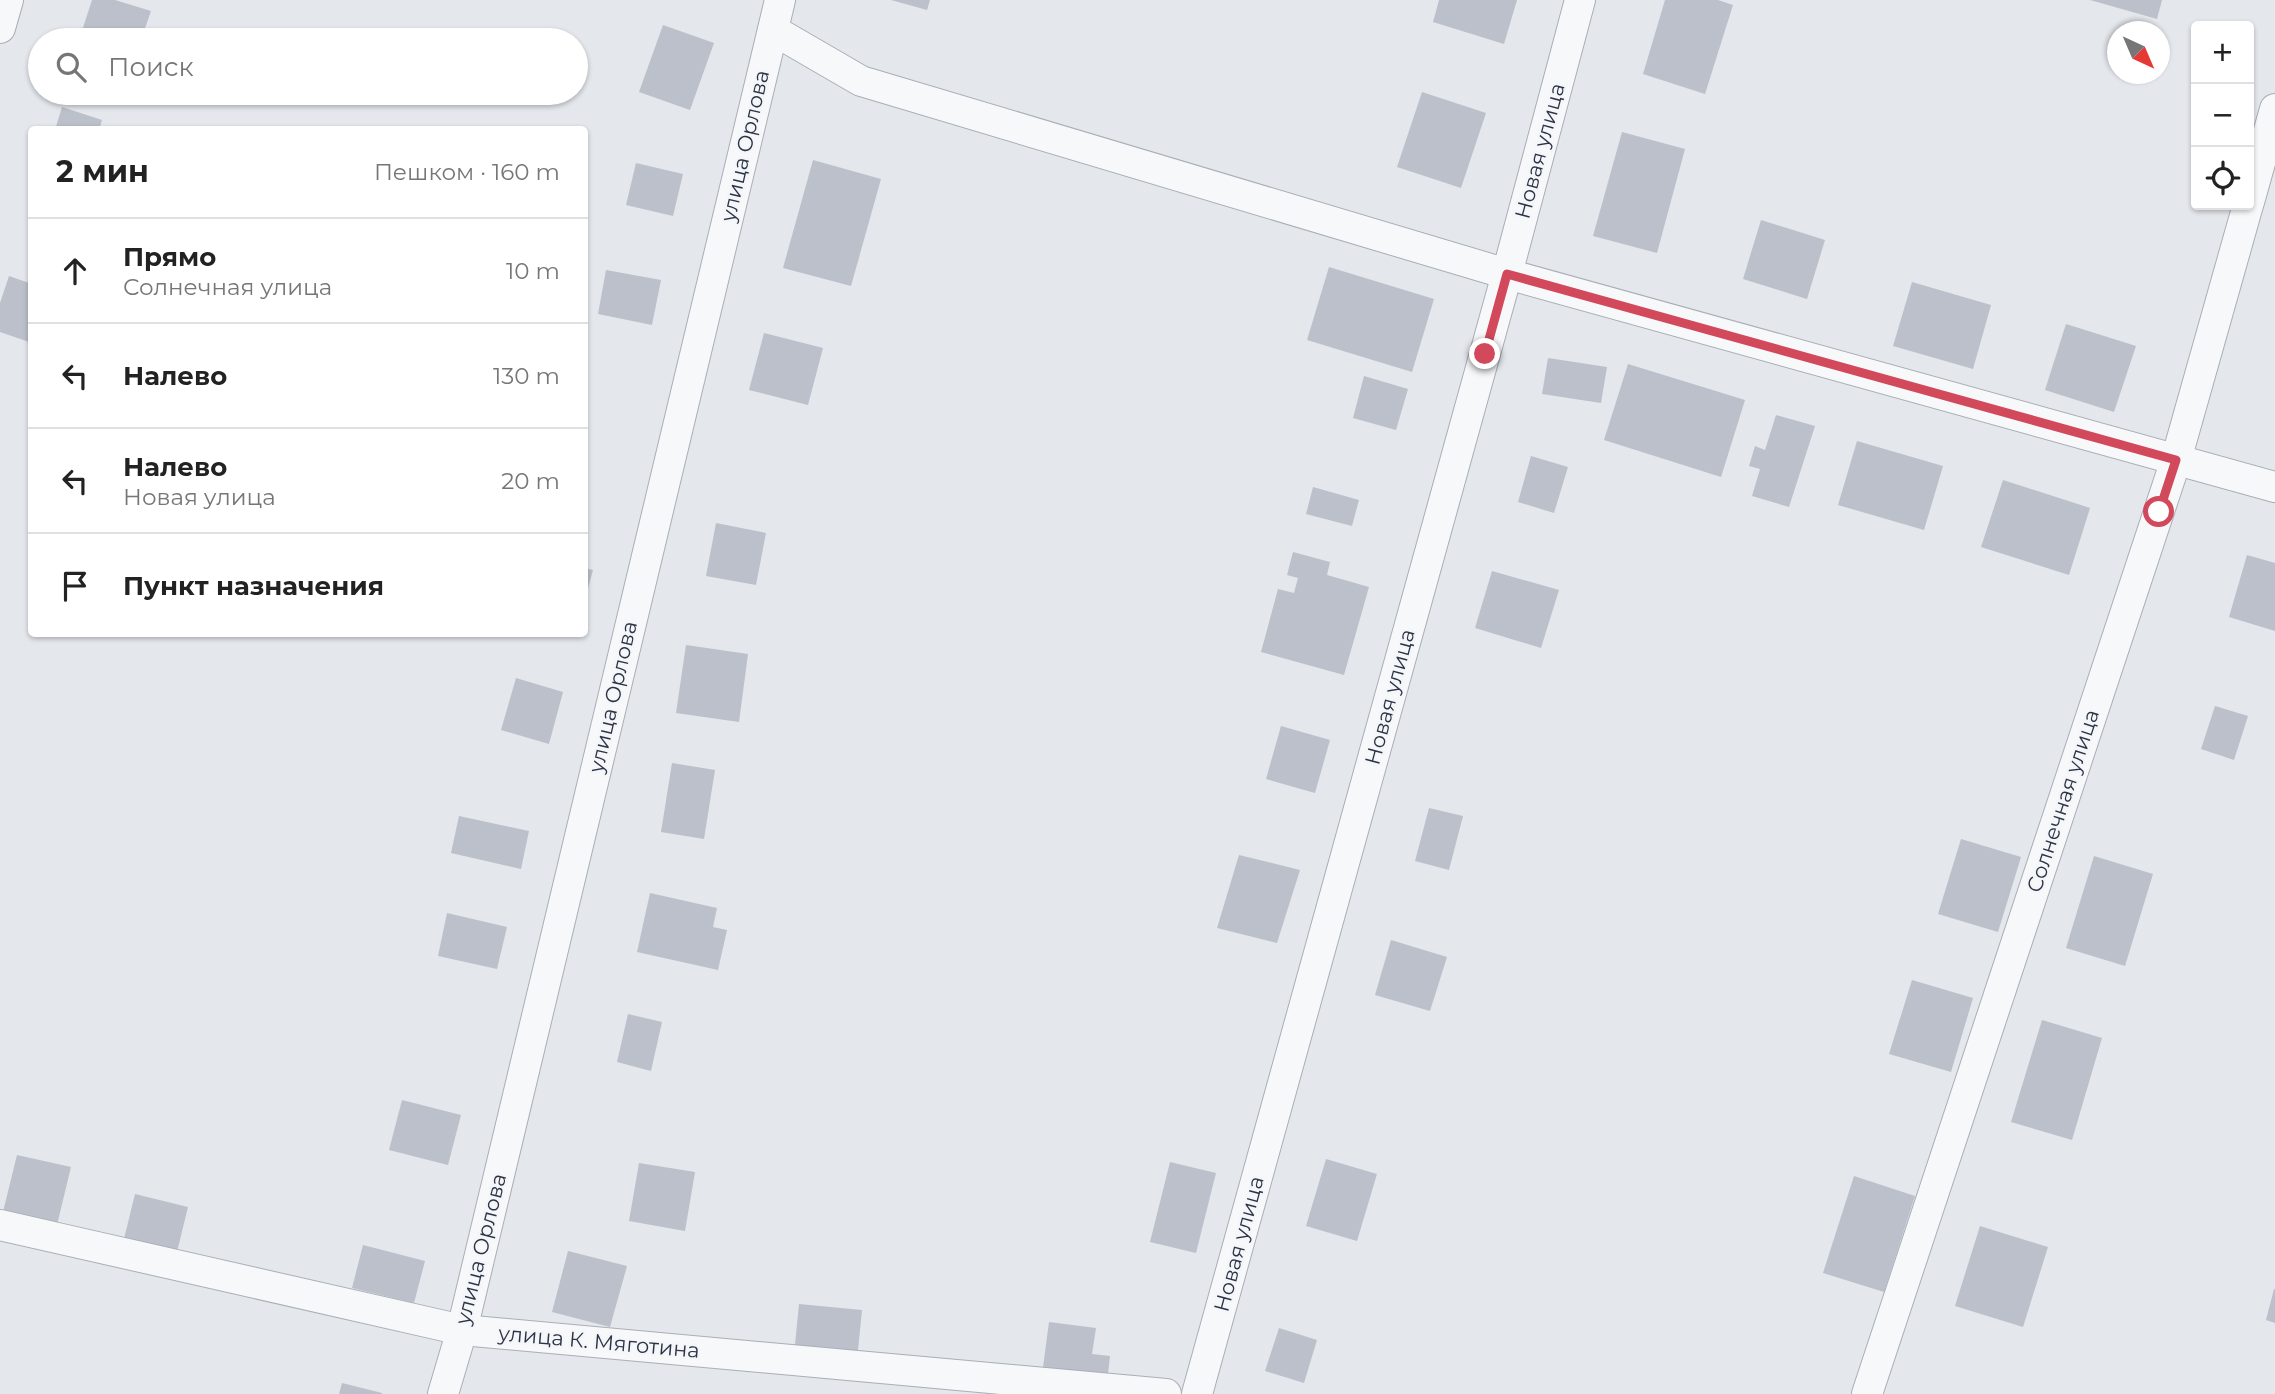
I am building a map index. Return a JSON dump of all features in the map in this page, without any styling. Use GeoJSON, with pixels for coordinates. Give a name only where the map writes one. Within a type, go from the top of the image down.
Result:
{"type":"FeatureCollection","features":[{"type":"Feature","properties":{"kind":"street"},"geometry":{"type":"LineString","coordinates":[[0,28],[8,0]]}},
{"type":"Feature","properties":{"kind":"street","name":"улица Орлова"},"geometry":{"type":"LineString","coordinates":[[443,1394],[462,1330],[780,0]]}},
{"type":"Feature","properties":{"kind":"street","name":"Новая улица"},"geometry":{"type":"LineString","coordinates":[[1197,1394],[1507,274],[1580,0]]}},
{"type":"Feature","properties":{"kind":"street"},"geometry":{"type":"LineString","coordinates":[[773,30],[861,81],[1507,274],[2275,487]]}},
{"type":"Feature","properties":{"kind":"street","name":"Солнечная улица"},"geometry":{"type":"LineString","coordinates":[[2254,182],[2275,108]]}},
{"type":"Feature","properties":{"kind":"street","name":"Солнечная улица"},"geometry":{"type":"LineString","coordinates":[[1867,1394],[2176,460],[2246,210]]}},
{"type":"Feature","properties":{"kind":"street","name":"улица К. Мяготина"},"geometry":{"type":"LineString","coordinates":[[0,1226],[462,1330],[1166,1394]]}},
{"type":"Feature","properties":{"kind":"building"},"geometry":{"type":"Polygon","coordinates":[[[92,0],[115,0],[151,11],[145,28],[83,28],[92,0]]]}},
{"type":"Feature","properties":{"kind":"building"},"geometry":{"type":"Polygon","coordinates":[[[891,0],[930,0],[927,10],[891,0]]]}},
{"type":"Feature","properties":{"kind":"building"},"geometry":{"type":"Polygon","coordinates":[[[1439,0],[1517,0],[1504,44],[1433,22],[1439,0]]]}},
{"type":"Feature","properties":{"kind":"building"},"geometry":{"type":"Polygon","coordinates":[[[1665,0],[1718,0],[1733,5],[1705,94],[1643,74],[1665,0]]]}},
{"type":"Feature","properties":{"kind":"building"},"geometry":{"type":"Polygon","coordinates":[[[2090,0],[2162,0],[2157,19],[2090,0]]]}},
{"type":"Feature","properties":{"kind":"building"},"geometry":{"type":"Polygon","coordinates":[[[663,25],[714,43],[690,110],[639,92],[663,25]]]}},
{"type":"Feature","properties":{"kind":"building"},"geometry":{"type":"Polygon","coordinates":[[[1422,92],[1486,113],[1461,188],[1397,167],[1422,92]]]}},
{"type":"Feature","properties":{"kind":"building"},"geometry":{"type":"Polygon","coordinates":[[[62,107],[102,120],[100,126],[56,126],[62,107]]]}},
{"type":"Feature","properties":{"kind":"building"},"geometry":{"type":"Polygon","coordinates":[[[1622,132],[1685,149],[1657,253],[1593,236],[1622,132]]]}},
{"type":"Feature","properties":{"kind":"building"},"geometry":{"type":"Polygon","coordinates":[[[813,160],[881,179],[851,286],[783,268],[813,160]]]}},
{"type":"Feature","properties":{"kind":"building"},"geometry":{"type":"Polygon","coordinates":[[[636,163],[683,174],[673,216],[626,205],[636,163]]]}},
{"type":"Feature","properties":{"kind":"building"},"geometry":{"type":"Polygon","coordinates":[[[1761,220],[1825,240],[1807,299],[1743,279],[1761,220]]]}},
{"type":"Feature","properties":{"kind":"building"},"geometry":{"type":"Polygon","coordinates":[[[1329,267],[1434,299],[1412,372],[1307,340],[1329,267]]]}},
{"type":"Feature","properties":{"kind":"building"},"geometry":{"type":"Polygon","coordinates":[[[606,270],[661,280],[652,325],[598,314],[606,270]]]}},
{"type":"Feature","properties":{"kind":"building"},"geometry":{"type":"Polygon","coordinates":[[[9,276],[28,283],[28,342],[0,332],[0,303],[9,276]]]}},
{"type":"Feature","properties":{"kind":"building"},"geometry":{"type":"Polygon","coordinates":[[[1912,282],[1991,305],[1973,369],[1893,346],[1912,282]]]}},
{"type":"Feature","properties":{"kind":"building"},"geometry":{"type":"Polygon","coordinates":[[[2066,324],[2136,346],[2114,412],[2045,390],[2066,324]]]}},
{"type":"Feature","properties":{"kind":"building"},"geometry":{"type":"Polygon","coordinates":[[[764,333],[823,348],[808,405],[749,390],[764,333]]]}},
{"type":"Feature","properties":{"kind":"building"},"geometry":{"type":"Polygon","coordinates":[[[1548,358],[1607,367],[1601,403],[1542,394],[1548,358]]]}},
{"type":"Feature","properties":{"kind":"building"},"geometry":{"type":"Polygon","coordinates":[[[1628,364],[1745,400],[1721,477],[1604,440],[1628,364]]]}},
{"type":"Feature","properties":{"kind":"building"},"geometry":{"type":"Polygon","coordinates":[[[1364,376],[1408,389],[1396,430],[1353,418],[1364,376]]]}},
{"type":"Feature","properties":{"kind":"building"},"geometry":{"type":"Polygon","coordinates":[[[1776,415],[1815,426],[1789,507],[1752,496],[1760,469],[1749,466],[1755,446],[1765,450],[1776,415]]]}},
{"type":"Feature","properties":{"kind":"building"},"geometry":{"type":"Polygon","coordinates":[[[1857,441],[1943,466],[1924,530],[1838,505],[1857,441]]]}},
{"type":"Feature","properties":{"kind":"building"},"geometry":{"type":"Polygon","coordinates":[[[1531,456],[1568,467],[1554,513],[1518,502],[1531,456]]]}},
{"type":"Feature","properties":{"kind":"building"},"geometry":{"type":"Polygon","coordinates":[[[2003,480],[2090,508],[2069,575],[1981,547],[2003,480]]]}},
{"type":"Feature","properties":{"kind":"building"},"geometry":{"type":"Polygon","coordinates":[[[1313,487],[1359,500],[1352,526],[1306,514],[1313,487]]]}},
{"type":"Feature","properties":{"kind":"building"},"geometry":{"type":"Polygon","coordinates":[[[716,523],[766,533],[756,585],[706,576],[716,523]]]}},
{"type":"Feature","properties":{"kind":"building"},"geometry":{"type":"Polygon","coordinates":[[[1293,552],[1330,562],[1327,575],[1369,587],[1344,675],[1261,652],[1278,589],[1294,593],[1298,578],[1287,575],[1293,552]]]}},
{"type":"Feature","properties":{"kind":"building"},"geometry":{"type":"Polygon","coordinates":[[[2247,555],[2275,563],[2275,631],[2229,617],[2247,555]]]}},
{"type":"Feature","properties":{"kind":"building"},"geometry":{"type":"Polygon","coordinates":[[[588,569],[593,570],[588,588],[588,569]]]}},
{"type":"Feature","properties":{"kind":"building"},"geometry":{"type":"Polygon","coordinates":[[[1492,571],[1559,590],[1541,648],[1475,628],[1492,571]]]}},
{"type":"Feature","properties":{"kind":"building"},"geometry":{"type":"Polygon","coordinates":[[[686,645],[748,654],[739,722],[676,713],[686,645]]]}},
{"type":"Feature","properties":{"kind":"building"},"geometry":{"type":"Polygon","coordinates":[[[516,678],[563,692],[549,744],[501,730],[516,678]]]}},
{"type":"Feature","properties":{"kind":"building"},"geometry":{"type":"Polygon","coordinates":[[[2215,706],[2248,716],[2234,760],[2201,749],[2215,706]]]}},
{"type":"Feature","properties":{"kind":"building"},"geometry":{"type":"Polygon","coordinates":[[[1281,726],[1330,740],[1315,793],[1266,779],[1281,726]]]}},
{"type":"Feature","properties":{"kind":"building"},"geometry":{"type":"Polygon","coordinates":[[[672,763],[715,770],[704,839],[661,832],[672,763]]]}},
{"type":"Feature","properties":{"kind":"building"},"geometry":{"type":"Polygon","coordinates":[[[1429,808],[1463,816],[1449,870],[1415,861],[1429,808]]]}},
{"type":"Feature","properties":{"kind":"building"},"geometry":{"type":"Polygon","coordinates":[[[459,816],[529,831],[521,869],[451,853],[459,816]]]}},
{"type":"Feature","properties":{"kind":"building"},"geometry":{"type":"Polygon","coordinates":[[[1961,839],[2021,857],[1998,932],[1938,914],[1961,839]]]}},
{"type":"Feature","properties":{"kind":"building"},"geometry":{"type":"Polygon","coordinates":[[[1239,855],[1300,870],[1277,943],[1217,928],[1239,855]]]}},
{"type":"Feature","properties":{"kind":"building"},"geometry":{"type":"Polygon","coordinates":[[[2094,856],[2153,874],[2125,966],[2066,948],[2094,856]]]}},
{"type":"Feature","properties":{"kind":"building"},"geometry":{"type":"Polygon","coordinates":[[[650,893],[717,908],[713,927],[727,930],[718,970],[637,952],[650,893]]]}},
{"type":"Feature","properties":{"kind":"building"},"geometry":{"type":"Polygon","coordinates":[[[447,913],[507,927],[497,969],[438,956],[447,913]]]}},
{"type":"Feature","properties":{"kind":"building"},"geometry":{"type":"Polygon","coordinates":[[[1391,940],[1447,957],[1430,1011],[1375,995],[1391,940]]]}},
{"type":"Feature","properties":{"kind":"building"},"geometry":{"type":"Polygon","coordinates":[[[1912,980],[1973,998],[1951,1072],[1889,1054],[1912,980]]]}},
{"type":"Feature","properties":{"kind":"building"},"geometry":{"type":"Polygon","coordinates":[[[628,1014],[662,1022],[651,1071],[617,1062],[628,1014]]]}},
{"type":"Feature","properties":{"kind":"building"},"geometry":{"type":"Polygon","coordinates":[[[2042,1020],[2102,1038],[2072,1140],[2011,1122],[2042,1020]]]}},
{"type":"Feature","properties":{"kind":"building"},"geometry":{"type":"Polygon","coordinates":[[[402,1100],[461,1115],[448,1165],[389,1150],[402,1100]]]}},
{"type":"Feature","properties":{"kind":"building"},"geometry":{"type":"Polygon","coordinates":[[[17,1155],[71,1167],[56,1229],[2,1216],[17,1155]]]}},
{"type":"Feature","properties":{"kind":"building"},"geometry":{"type":"Polygon","coordinates":[[[1326,1159],[1377,1174],[1357,1241],[1306,1226],[1326,1159]]]}},
{"type":"Feature","properties":{"kind":"building"},"geometry":{"type":"Polygon","coordinates":[[[1170,1162],[1216,1173],[1196,1253],[1150,1242],[1170,1162]]]}},
{"type":"Feature","properties":{"kind":"building"},"geometry":{"type":"Polygon","coordinates":[[[639,1163],[695,1172],[685,1231],[629,1221],[639,1163]]]}},
{"type":"Feature","properties":{"kind":"building"},"geometry":{"type":"Polygon","coordinates":[[[1854,1176],[1915,1196],[1884,1292],[1823,1273],[1854,1176]]]}},
{"type":"Feature","properties":{"kind":"building"},"geometry":{"type":"Polygon","coordinates":[[[135,1194],[188,1207],[176,1256],[123,1243],[135,1194]]]}},
{"type":"Feature","properties":{"kind":"building"},"geometry":{"type":"Polygon","coordinates":[[[1980,1226],[2048,1247],[2023,1327],[1955,1306],[1980,1226]]]}},
{"type":"Feature","properties":{"kind":"building"},"geometry":{"type":"Polygon","coordinates":[[[363,1245],[425,1261],[414,1303],[352,1288],[363,1245]]]}},
{"type":"Feature","properties":{"kind":"building"},"geometry":{"type":"Polygon","coordinates":[[[568,1251],[627,1266],[610,1327],[552,1312],[568,1251]]]}},
{"type":"Feature","properties":{"kind":"building"},"geometry":{"type":"Polygon","coordinates":[[[2275,1289],[2275,1323],[2266,1320],[2275,1289]]]}},
{"type":"Feature","properties":{"kind":"building"},"geometry":{"type":"Polygon","coordinates":[[[799,1304],[862,1310],[857,1360],[794,1355],[799,1304]]]}},
{"type":"Feature","properties":{"kind":"building"},"geometry":{"type":"Polygon","coordinates":[[[1049,1322],[1096,1328],[1092,1354],[1110,1356],[1107,1383],[1042,1375],[1049,1322]]]}},
{"type":"Feature","properties":{"kind":"building"},"geometry":{"type":"Polygon","coordinates":[[[1279,1328],[1317,1340],[1304,1383],[1265,1371],[1279,1328]]]}},
{"type":"Feature","properties":{"kind":"building"},"geometry":{"type":"Polygon","coordinates":[[[342,1383],[382,1393],[382,1394],[339,1394],[342,1383]]]}},
{"type":"Feature","properties":{"kind":"route"},"geometry":{"type":"LineString","coordinates":[[1485,354],[1507,274],[2176,460],[2159,512]]}}]}
